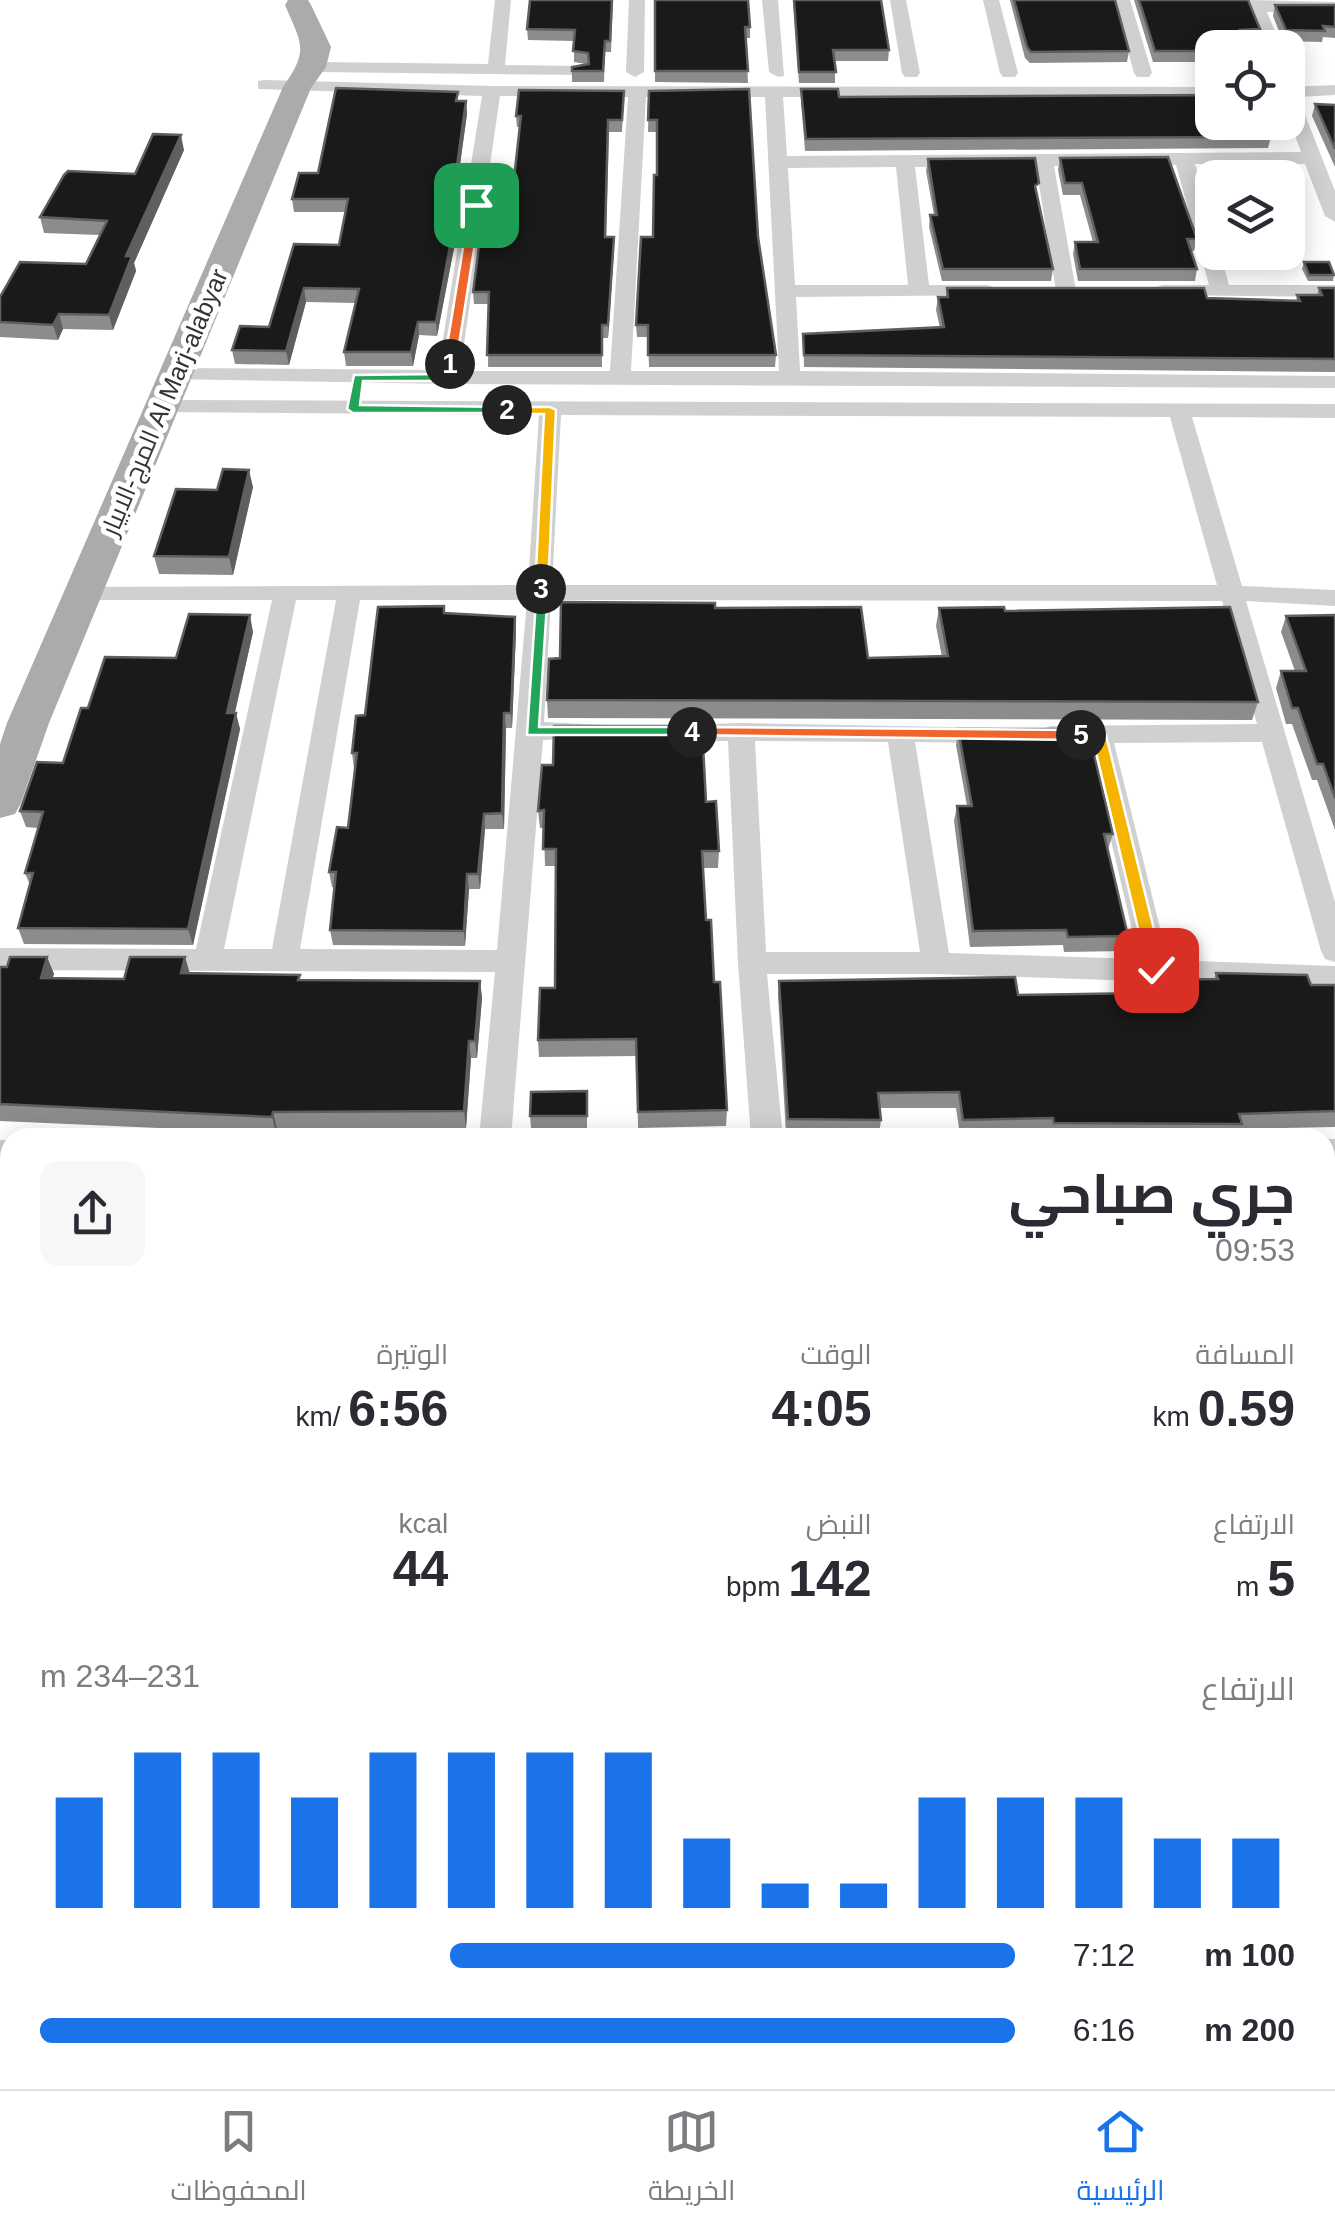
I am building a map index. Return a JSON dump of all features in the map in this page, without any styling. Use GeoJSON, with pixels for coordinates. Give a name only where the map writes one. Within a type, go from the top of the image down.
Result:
{"type":"FeatureCollection","features":[{"type":"Feature","properties":{"kind":"main road","name":"المرج-الابيار Al Marj-alabyar"},"geometry":{"type":"LineString","coordinates":[[0,728],[285,68],[318,47],[299,2]]}},
{"type":"Feature","properties":{"kind":"main road","name":"المرج-الابيار Al Marj-alabyar"},"geometry":{"type":"LineString","coordinates":[[0,803],[82,592],[177,374],[285,68]]}},
{"type":"Feature","properties":{"kind":"street"},"geometry":{"type":"LineString","coordinates":[[496,69],[502,0]]}},
{"type":"Feature","properties":{"kind":"street"},"geometry":{"type":"LineString","coordinates":[[620,378],[637,0]]}},
{"type":"Feature","properties":{"kind":"street"},"geometry":{"type":"LineString","coordinates":[[770,0],[790,379]]}},
{"type":"Feature","properties":{"kind":"street"},"geometry":{"type":"LineString","coordinates":[[898,0],[911,73]]}},
{"type":"Feature","properties":{"kind":"street"},"geometry":{"type":"LineString","coordinates":[[991,0],[1010,73]]}},
{"type":"Feature","properties":{"kind":"street"},"geometry":{"type":"LineString","coordinates":[[1122,0],[1143,73]]}},
{"type":"Feature","properties":{"kind":"street"},"geometry":{"type":"LineString","coordinates":[[1266,30],[1255,3],[1335,6]]}},
{"type":"Feature","properties":{"kind":"street"},"geometry":{"type":"LineString","coordinates":[[285,68],[596,71]]}},
{"type":"Feature","properties":{"kind":"street"},"geometry":{"type":"LineString","coordinates":[[285,68],[492,91],[636,82],[845,82],[1195,92]]}},
{"type":"Feature","properties":{"kind":"street"},"geometry":{"type":"LineString","coordinates":[[616,72],[636,82]]}},
{"type":"Feature","properties":{"kind":"street"},"geometry":{"type":"LineString","coordinates":[[845,82],[911,73],[1195,73]]}},
{"type":"Feature","properties":{"kind":"street"},"geometry":{"type":"LineString","coordinates":[[1305,73],[1335,73]]}},
{"type":"Feature","properties":{"kind":"street"},"geometry":{"type":"LineString","coordinates":[[1305,92],[1335,90]]}},
{"type":"Feature","properties":{"kind":"street"},"geometry":{"type":"LineString","coordinates":[[448,378],[492,91]]}},
{"type":"Feature","properties":{"kind":"street"},"geometry":{"type":"LineString","coordinates":[[1305,140],[1335,216]]}},
{"type":"Feature","properties":{"kind":"street"},"geometry":{"type":"LineString","coordinates":[[778,162],[1311,158]]}},
{"type":"Feature","properties":{"kind":"street"},"geometry":{"type":"LineString","coordinates":[[1184,159],[1222,291]]}},
{"type":"Feature","properties":{"kind":"street"},"geometry":{"type":"LineString","coordinates":[[1044,160],[1067,291]]}},
{"type":"Feature","properties":{"kind":"street"},"geometry":{"type":"LineString","coordinates":[[905,161],[918,290]]}},
{"type":"Feature","properties":{"kind":"street"},"geometry":{"type":"LineString","coordinates":[[786,290],[1011,291]]}},
{"type":"Feature","properties":{"kind":"street"},"geometry":{"type":"LineString","coordinates":[[1144,291],[1335,291]]}},
{"type":"Feature","properties":{"kind":"street"},"geometry":{"type":"LineString","coordinates":[[177,374],[448,378],[1078,377],[1335,382]]}},
{"type":"Feature","properties":{"kind":"street"},"geometry":{"type":"LineString","coordinates":[[353,409],[358,377]]}},
{"type":"Feature","properties":{"kind":"street"},"geometry":{"type":"LineString","coordinates":[[1078,377],[1084,409]]}},
{"type":"Feature","properties":{"kind":"street"},"geometry":{"type":"LineString","coordinates":[[163,408],[1335,410]]}},
{"type":"Feature","properties":{"kind":"street"},"geometry":{"type":"LineString","coordinates":[[496,1128],[532,731],[550,410]]}},
{"type":"Feature","properties":{"kind":"street"},"geometry":{"type":"LineString","coordinates":[[1179,410],[1335,950]]}},
{"type":"Feature","properties":{"kind":"street"},"geometry":{"type":"LineString","coordinates":[[82,592],[1232,594],[1335,598]]}},
{"type":"Feature","properties":{"kind":"street"},"geometry":{"type":"LineString","coordinates":[[208,959],[285,595]]}},
{"type":"Feature","properties":{"kind":"street"},"geometry":{"type":"LineString","coordinates":[[284,960],[350,595]]}},
{"type":"Feature","properties":{"kind":"street"},"geometry":{"type":"LineString","coordinates":[[532,731],[1273,734]]}},
{"type":"Feature","properties":{"kind":"street"},"geometry":{"type":"LineString","coordinates":[[740,732],[752,964],[766,1128]]}},
{"type":"Feature","properties":{"kind":"street"},"geometry":{"type":"LineString","coordinates":[[900,734],[936,963]]}},
{"type":"Feature","properties":{"kind":"street"},"geometry":{"type":"LineString","coordinates":[[1099,735],[1156,970]]}},
{"type":"Feature","properties":{"kind":"street"},"geometry":{"type":"LineString","coordinates":[[0,958],[510,961]]}},
{"type":"Feature","properties":{"kind":"street"},"geometry":{"type":"LineString","coordinates":[[752,964],[936,963],[1335,977]]}},
{"type":"Feature","properties":{"kind":"building"},"geometry":{"type":"Polygon","coordinates":[[[530,0],[612,0],[610,41],[605,41],[603,71],[572,71],[572,67],[589,64],[588,53],[573,51],[575,30],[527,29],[530,0]]]}},
{"type":"Feature","properties":{"kind":"building"},"geometry":{"type":"Polygon","coordinates":[[[655,0],[748,0],[748,71],[655,71],[655,0]]]}},
{"type":"Feature","properties":{"kind":"building"},"geometry":{"type":"Polygon","coordinates":[[[794,0],[881,0],[889,50],[833,50],[836,72],[799,72],[794,0]]]}},
{"type":"Feature","properties":{"kind":"building"},"geometry":{"type":"Polygon","coordinates":[[[1014,0],[1115,0],[1129,51],[1031,52],[1014,0]]]}},
{"type":"Feature","properties":{"kind":"building"},"geometry":{"type":"Polygon","coordinates":[[[1139,0],[1248,0],[1260,29],[1195,30],[1195,51],[1155,51],[1139,0]]]}},
{"type":"Feature","properties":{"kind":"building"},"geometry":{"type":"Polygon","coordinates":[[[1275,5],[1335,5],[1335,27],[1323,26],[1325,31],[1286,30],[1275,5]]]}},
{"type":"Feature","properties":{"kind":"building"},"geometry":{"type":"Polygon","coordinates":[[[336,88],[458,92],[456,101],[466,101],[448,230],[453,230],[436,322],[418,322],[411,352],[344,352],[359,289],[304,288],[286,351],[232,350],[240,326],[269,327],[294,244],[339,245],[348,199],[292,199],[299,173],[318,173],[336,88]]]}},
{"type":"Feature","properties":{"kind":"building"},"geometry":{"type":"Polygon","coordinates":[[[749,89],[758,237],[776,355],[648,355],[648,325],[636,325],[641,237],[653,237],[657,175],[657,120],[648,120],[649,91],[749,89]]]}},
{"type":"Feature","properties":{"kind":"building"},"geometry":{"type":"Polygon","coordinates":[[[801,89],[838,89],[839,97],[1195,95],[1195,137],[806,139],[801,89]]]}},
{"type":"Feature","properties":{"kind":"building"},"geometry":{"type":"Polygon","coordinates":[[[519,90],[624,91],[622,120],[608,120],[605,237],[614,237],[608,325],[602,325],[602,355],[487,355],[489,292],[473,292],[481,231],[494,231],[497,204],[508,204],[514,179],[521,116],[516,116],[519,90]]]}},
{"type":"Feature","properties":{"kind":"building"},"geometry":{"type":"Polygon","coordinates":[[[1315,104],[1335,105],[1335,149],[1315,104]]]}},
{"type":"Feature","properties":{"kind":"building"},"geometry":{"type":"Polygon","coordinates":[[[153,134],[181,135],[126,256],[132,256],[109,315],[59,314],[53,325],[0,322],[0,297],[20,262],[86,264],[107,221],[40,217],[64,175],[68,171],[135,174],[153,134]]]}},
{"type":"Feature","properties":{"kind":"building"},"geometry":{"type":"Polygon","coordinates":[[[1168,157],[1195,233],[1195,239],[1187,239],[1195,269],[1080,269],[1075,242],[1098,242],[1082,183],[1065,183],[1060,158],[1168,157]]]}},
{"type":"Feature","properties":{"kind":"building"},"geometry":{"type":"Polygon","coordinates":[[[1035,158],[1039,183],[1035,186],[1053,269],[943,269],[930,215],[937,215],[928,159],[1035,158]]]}},
{"type":"Feature","properties":{"kind":"building"},"geometry":{"type":"Polygon","coordinates":[[[1305,262],[1329,262],[1334,275],[1309,275],[1305,262]]]}},
{"type":"Feature","properties":{"kind":"building"},"geometry":{"type":"Polygon","coordinates":[[[947,288],[1204,288],[1207,298],[1300,301],[1297,295],[1322,295],[1319,288],[1335,288],[1335,359],[804,355],[803,334],[944,327],[938,297],[948,297],[947,288]]]}},
{"type":"Feature","properties":{"kind":"building"},"geometry":{"type":"Polygon","coordinates":[[[223,469],[249,470],[229,557],[154,556],[176,489],[217,490],[223,469]]]}},
{"type":"Feature","properties":{"kind":"building"},"geometry":{"type":"Polygon","coordinates":[[[561,602],[715,603],[715,608],[861,607],[868,658],[948,656],[939,608],[1004,607],[1005,611],[1230,607],[1258,702],[547,700],[549,659],[560,658],[561,602]]]}},
{"type":"Feature","properties":{"kind":"building"},"geometry":{"type":"Polygon","coordinates":[[[444,606],[444,613],[515,617],[511,713],[504,713],[502,813],[484,814],[478,874],[467,874],[464,931],[330,930],[336,872],[329,872],[337,827],[348,828],[357,753],[352,753],[356,716],[365,715],[378,607],[444,606]]]}},
{"type":"Feature","properties":{"kind":"building"},"geometry":{"type":"Polygon","coordinates":[[[189,614],[250,615],[227,713],[236,713],[188,929],[18,928],[33,873],[25,873],[43,812],[20,811],[37,762],[63,763],[81,708],[88,708],[105,657],[176,658],[189,614]]]}},
{"type":"Feature","properties":{"kind":"building"},"geometry":{"type":"Polygon","coordinates":[[[1335,615],[1335,798],[1323,764],[1317,764],[1298,708],[1292,708],[1281,671],[1306,671],[1286,616],[1335,615]]]}},
{"type":"Feature","properties":{"kind":"building"},"geometry":{"type":"Polygon","coordinates":[[[554,726],[702,726],[706,802],[716,801],[719,851],[702,851],[714,982],[720,982],[727,1110],[638,1112],[636,1039],[538,1040],[540,988],[555,988],[556,849],[543,849],[544,810],[538,811],[542,765],[553,765],[554,726]]]}},
{"type":"Feature","properties":{"kind":"building"},"geometry":{"type":"Polygon","coordinates":[[[958,729],[1088,729],[1113,834],[1104,834],[1128,936],[1068,937],[1066,930],[973,931],[957,806],[972,806],[958,729]]]}},
{"type":"Feature","properties":{"kind":"building"},"geometry":{"type":"Polygon","coordinates":[[[10,957],[47,957],[41,978],[124,979],[130,957],[185,957],[181,973],[300,975],[298,980],[480,981],[475,1041],[469,1041],[464,1111],[273,1112],[272,1117],[0,1104],[0,967],[7,967],[10,957]]]}},
{"type":"Feature","properties":{"kind":"building"},"geometry":{"type":"Polygon","coordinates":[[[1216,973],[1307,975],[1311,985],[1335,985],[1335,1111],[1239,1114],[1242,1124],[1054,1123],[1053,1118],[963,1120],[959,1092],[878,1093],[881,1120],[788,1119],[779,981],[1015,977],[1018,995],[1146,993],[1143,980],[1218,979],[1216,973]]]}},
{"type":"Feature","properties":{"kind":"building"},"geometry":{"type":"Polygon","coordinates":[[[587,1091],[587,1116],[530,1116],[531,1092],[587,1091]]]}},
{"type":"Feature","properties":{"kind":"route"},"geometry":{"type":"LineString","coordinates":[[476,205],[448,378],[358,377],[353,409],[550,410],[532,731],[1099,735],[1156,970]]}}]}
